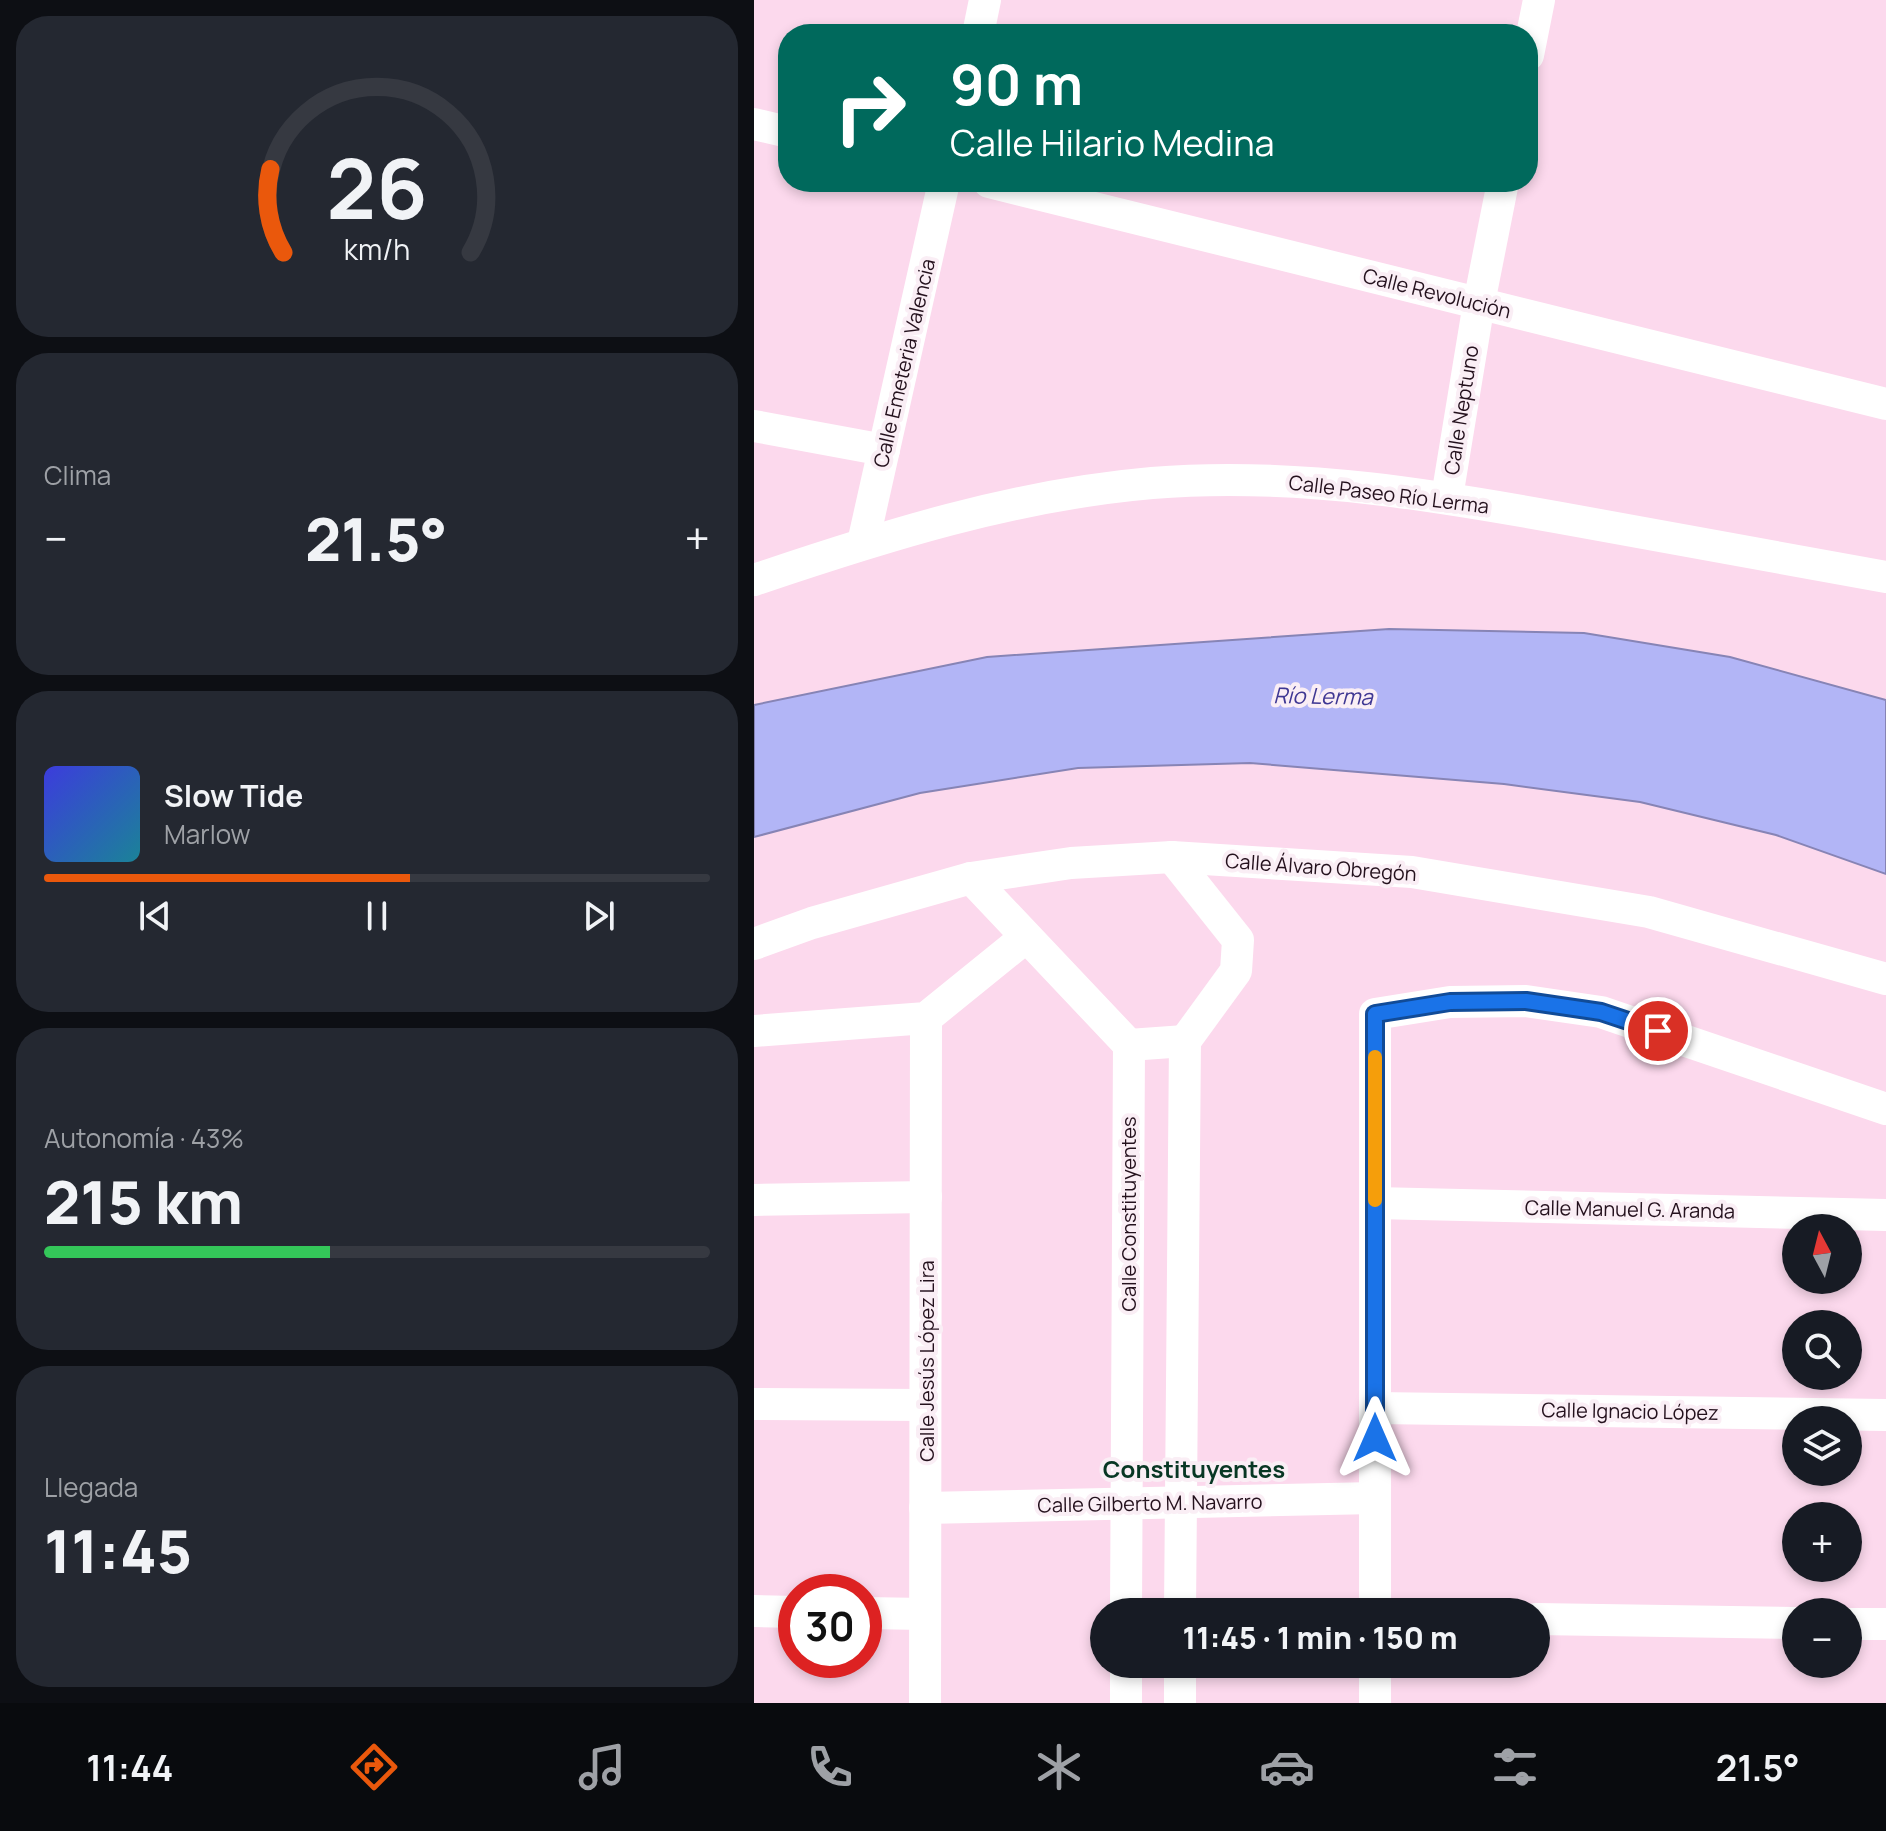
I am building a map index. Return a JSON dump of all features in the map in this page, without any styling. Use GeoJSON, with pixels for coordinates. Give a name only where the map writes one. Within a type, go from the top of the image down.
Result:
{"type":"FeatureCollection","features":[{"type":"Feature","properties":{"kind":"street"},"geometry":{"type":"LineString","coordinates":[[980,24],[985,0]]}},
{"type":"Feature","properties":{"kind":"street"},"geometry":{"type":"LineString","coordinates":[[1534,24],[1539,0]]}},
{"type":"Feature","properties":{"kind":"street"},"geometry":{"type":"LineString","coordinates":[[754,124],[778,130]]}},
{"type":"Feature","properties":{"kind":"street","name":"Calle Emeteria Valencia"},"geometry":{"type":"LineString","coordinates":[[863,543],[942,192]]}},
{"type":"Feature","properties":{"kind":"street","name":"Calle Revolución"},"geometry":{"type":"LineString","coordinates":[[1029,192],[1886,404]]}},
{"type":"Feature","properties":{"kind":"street","name":"Calle Neptuno"},"geometry":{"type":"LineString","coordinates":[[1447,497],[1501,192]]}},
{"type":"Feature","properties":{"kind":"street"},"geometry":{"type":"LineString","coordinates":[[754,426],[884,450]]}},
{"type":"Feature","properties":{"kind":"street","name":"Calle Paseo Río Lerma"},"geometry":{"type":"LineString","coordinates":[[754,580],[863,543],[1006,504],[1152,483],[1300,481],[1447,497],[1886,577]]}},
{"type":"Feature","properties":{"kind":"street"},"geometry":{"type":"LineString","coordinates":[[1172,857],[1238,940],[1236,971],[1185,1041],[1180,1598]]}},
{"type":"Feature","properties":{"kind":"street","name":"Calle Álvaro Obregón"},"geometry":{"type":"LineString","coordinates":[[754,944],[812,923],[971,878],[1071,863],[1172,857],[1412,872],[1634,909],[1886,979]]}},
{"type":"Feature","properties":{"kind":"street"},"geometry":{"type":"LineString","coordinates":[[971,878],[1129,1045],[1185,1041]]}},
{"type":"Feature","properties":{"kind":"street"},"geometry":{"type":"LineString","coordinates":[[754,1031],[926,1018],[1026,937]]}},
{"type":"Feature","properties":{"kind":"street"},"geometry":{"type":"LineString","coordinates":[[1375,1598],[1375,1014],[1450,1002],[1480,1001],[1526,1001],[1601,1012],[1886,1109]]}},
{"type":"Feature","properties":{"kind":"street","name":"Calle Jesús López Lira"},"geometry":{"type":"LineString","coordinates":[[925,1703],[926,1018]]}},
{"type":"Feature","properties":{"kind":"street","name":"Calle Constituyentes"},"geometry":{"type":"LineString","coordinates":[[1126,1598],[1129,1045]]}},
{"type":"Feature","properties":{"kind":"street"},"geometry":{"type":"LineString","coordinates":[[754,1200],[926,1197]]}},
{"type":"Feature","properties":{"kind":"street","name":"Calle Manuel G. Aranda"},"geometry":{"type":"LineString","coordinates":[[1375,1203],[1886,1215]]}},
{"type":"Feature","properties":{"kind":"street"},"geometry":{"type":"LineString","coordinates":[[754,1404],[925,1405]]}},
{"type":"Feature","properties":{"kind":"street","name":"Calle Ignacio López"},"geometry":{"type":"LineString","coordinates":[[1375,1408],[1886,1415]]}},
{"type":"Feature","properties":{"kind":"street","name":"Calle Gilberto M. Navarro"},"geometry":{"type":"LineString","coordinates":[[925,1508],[1375,1498]]}},
{"type":"Feature","properties":{"kind":"street"},"geometry":{"type":"LineString","coordinates":[[754,1611],[778,1612]]}},
{"type":"Feature","properties":{"kind":"street"},"geometry":{"type":"LineString","coordinates":[[882,1613],[925,1614]]}},
{"type":"Feature","properties":{"kind":"street"},"geometry":{"type":"LineString","coordinates":[[1550,1619],[1782,1623]]}},
{"type":"Feature","properties":{"kind":"street"},"geometry":{"type":"LineString","coordinates":[[1862,1624],[1886,1624]]}},
{"type":"Feature","properties":{"kind":"street"},"geometry":{"type":"LineString","coordinates":[[1126,1678],[1126,1703]]}},
{"type":"Feature","properties":{"kind":"street"},"geometry":{"type":"LineString","coordinates":[[1180,1678],[1180,1703]]}},
{"type":"Feature","properties":{"kind":"street"},"geometry":{"type":"LineString","coordinates":[[1375,1678],[1375,1703]]}},
{"type":"Feature","properties":{"kind":"water","name":"Río Lerma"},"geometry":{"type":"Polygon","coordinates":[[[1389,629],[1584,633],[1730,657],[1886,700],[1886,874],[1776,835],[1640,802],[1504,784],[1250,763],[1078,768],[920,793],[754,837],[754,705],[987,657],[1389,629]]]}},
{"type":"Feature","properties":{"kind":"slow traffic"},"geometry":{"type":"LineString","coordinates":[[1375,1057],[1375,1200]]}},
{"type":"Feature","properties":{"kind":"district","name":"Constituyentes"},"geometry":{"type":"Point","coordinates":[1194,1468]}},
{"type":"Feature","properties":{"kind":"route"},"geometry":{"type":"LineString","coordinates":[[1375,1438],[1375,1014],[1450,1002],[1526,1001],[1601,1012],[1658,1031]]}}]}
